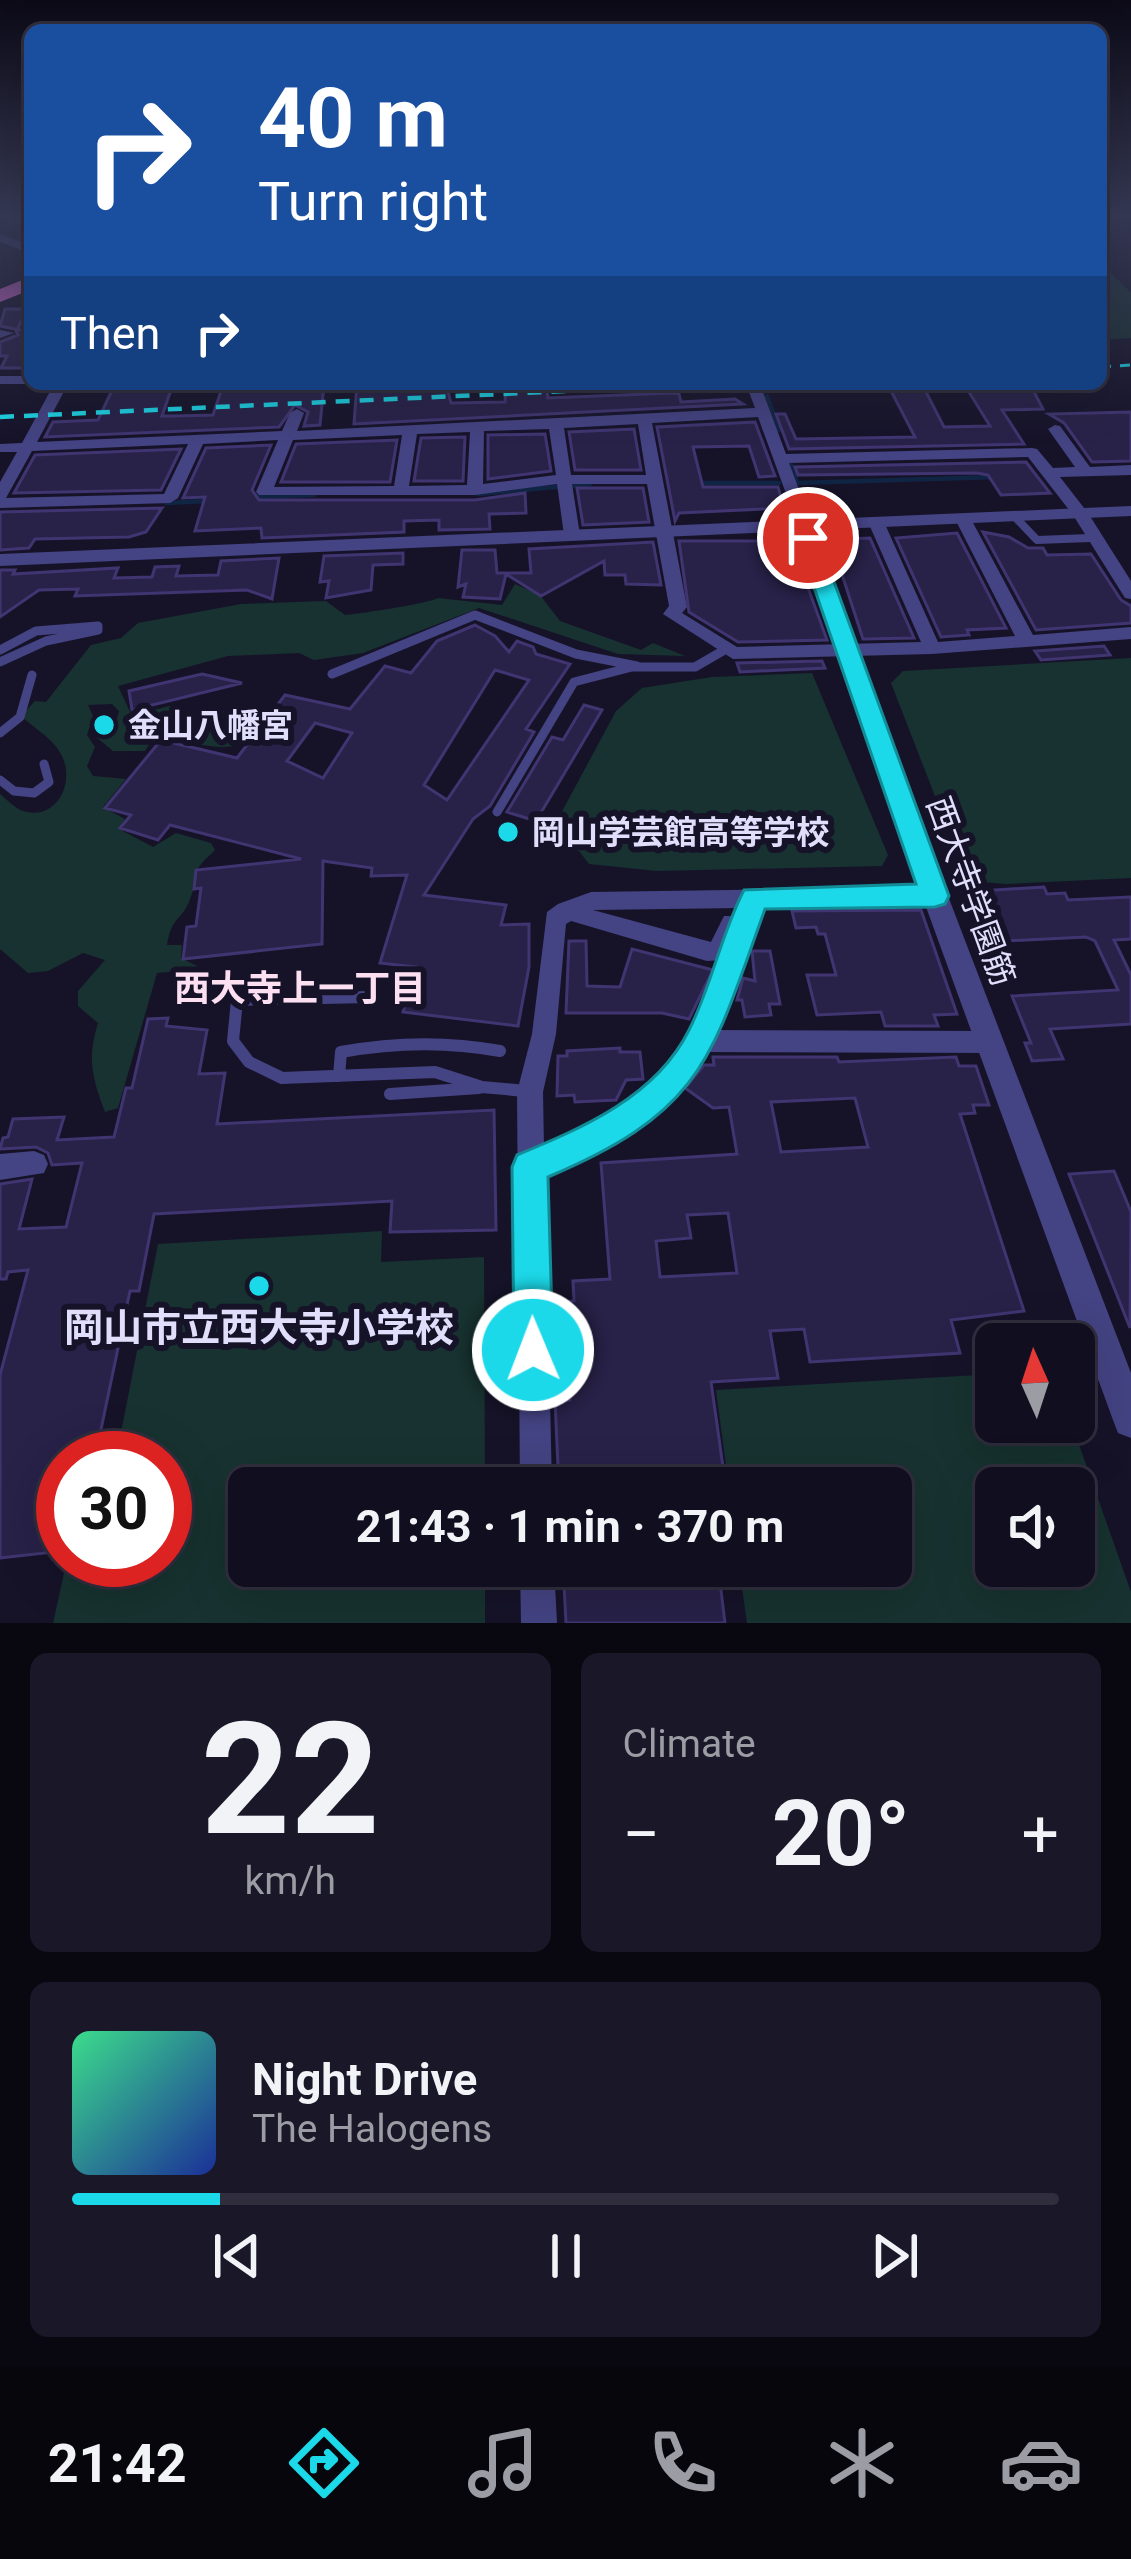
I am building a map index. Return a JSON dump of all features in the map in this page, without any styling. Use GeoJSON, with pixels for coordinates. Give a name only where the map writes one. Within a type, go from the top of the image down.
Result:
{"type":"FeatureCollection","features":[{"type":"Feature","properties":{"kind":"street"},"geometry":{"type":"LineString","coordinates":[[58,390],[0,500],[170,498],[197,440]]}},
{"type":"Feature","properties":{"kind":"street","name":"西大寺学園筋"},"geometry":{"type":"LineString","coordinates":[[755,390],[988,1042],[1131,1420]]}},
{"type":"Feature","properties":{"kind":"street"},"geometry":{"type":"LineString","coordinates":[[0,448],[765,412]]}},
{"type":"Feature","properties":{"kind":"street"},"geometry":{"type":"LineString","coordinates":[[297,413],[264,492],[655,482]]}},
{"type":"Feature","properties":{"kind":"street"},"geometry":{"type":"LineString","coordinates":[[644,419],[678,607],[672,614],[725,650],[932,648],[1131,633]]}},
{"type":"Feature","properties":{"kind":"street"},"geometry":{"type":"LineString","coordinates":[[556,424],[572,536]]}},
{"type":"Feature","properties":{"kind":"street"},"geometry":{"type":"LineString","coordinates":[[476,490],[477,428]]}},
{"type":"Feature","properties":{"kind":"street"},"geometry":{"type":"LineString","coordinates":[[1055,429],[1086,472]]}},
{"type":"Feature","properties":{"kind":"street"},"geometry":{"type":"LineString","coordinates":[[401,490],[410,431]]}},
{"type":"Feature","properties":{"kind":"street"},"geometry":{"type":"LineString","coordinates":[[782,459],[1033,452],[1080,513],[1131,594]]}},
{"type":"Feature","properties":{"kind":"street"},"geometry":{"type":"LineString","coordinates":[[1048,473],[1131,470]]}},
{"type":"Feature","properties":{"kind":"street"},"geometry":{"type":"LineString","coordinates":[[0,560],[1131,511]]}},
{"type":"Feature","properties":{"kind":"street"},"geometry":{"type":"LineString","coordinates":[[963,519],[1028,641]]}},
{"type":"Feature","properties":{"kind":"street"},"geometry":{"type":"LineString","coordinates":[[876,522],[932,648]]}},
{"type":"Feature","properties":{"kind":"street"},"geometry":{"type":"LineString","coordinates":[[536,1467],[530,1092],[544,1034],[552,926],[566,910],[591,901],[935,896]]}},
{"type":"Feature","properties":{"kind":"street"},"geometry":{"type":"LineString","coordinates":[[566,910],[603,925],[718,952],[747,898]]}},
{"type":"Feature","properties":{"kind":"street"},"geometry":{"type":"LineString","coordinates":[[530,1167],[589,1142],[649,1105],[701,1041],[747,898]]}},
{"type":"Feature","properties":{"kind":"street"},"geometry":{"type":"LineString","coordinates":[[668,938],[679,919],[676,900]]}},
{"type":"Feature","properties":{"kind":"street"},"geometry":{"type":"LineString","coordinates":[[701,1041],[988,1042]]}},
{"type":"Feature","properties":{"kind":"street"},"geometry":{"type":"LineString","coordinates":[[0,1167],[34,1164]]}},
{"type":"Feature","properties":{"kind":"street"},"geometry":{"type":"LineString","coordinates":[[538,1587],[538,1623]]}},
{"type":"Feature","properties":{"kind":"lane"},"geometry":{"type":"LineString","coordinates":[[1015,517],[1037,540],[1090,538]]}},
{"type":"Feature","properties":{"kind":"lane"},"geometry":{"type":"LineString","coordinates":[[332,674],[476,615],[561,649],[637,666],[694,667],[720,658],[725,650]]}},
{"type":"Feature","properties":{"kind":"lane"},"geometry":{"type":"LineString","coordinates":[[0,650],[36,631],[98,626],[27,648],[0,662]]}},
{"type":"Feature","properties":{"kind":"lane"},"geometry":{"type":"LineString","coordinates":[[496,812],[571,685],[637,666]]}},
{"type":"Feature","properties":{"kind":"lane"},"geometry":{"type":"LineString","coordinates":[[0,733],[16,722],[28,702],[32,675]]}},
{"type":"Feature","properties":{"kind":"lane"},"geometry":{"type":"LineString","coordinates":[[0,780],[14,791],[34,794],[49,782],[44,764]]}},
{"type":"Feature","properties":{"kind":"lane"},"geometry":{"type":"LineString","coordinates":[[369,997],[237,1000],[232,1035],[249,1062],[282,1078],[435,1072],[482,1087]]}},
{"type":"Feature","properties":{"kind":"lane"},"geometry":{"type":"LineString","coordinates":[[339,1076],[341,1052],[398,1040],[448,1040],[500,1051]]}},
{"type":"Feature","properties":{"kind":"lane"},"geometry":{"type":"LineString","coordinates":[[390,1094],[482,1087],[530,1092]]}},
{"type":"Feature","properties":{"kind":"green space"},"geometry":{"type":"Polygon","coordinates":[[[1107,290],[1131,293],[1131,338],[1107,340],[1107,290]]]}},
{"type":"Feature","properties":{"kind":"green space"},"geometry":{"type":"Polygon","coordinates":[[[515,584],[540,595],[560,621],[641,650],[653,643],[685,656],[618,654],[479,608],[363,653],[314,660],[299,653],[228,656],[118,686],[132,716],[169,706],[195,715],[233,710],[256,718],[256,726],[233,746],[161,741],[150,743],[145,751],[113,751],[96,737],[113,734],[119,711],[112,704],[88,705],[93,716],[87,735],[95,747],[87,766],[93,776],[126,779],[103,807],[125,819],[119,829],[153,847],[176,833],[211,843],[215,850],[196,872],[193,892],[167,945],[182,945],[181,958],[203,969],[157,973],[118,1108],[105,1112],[92,1068],[98,1023],[78,1006],[78,991],[105,960],[83,953],[48,971],[28,973],[0,949],[0,794],[23,811],[35,813],[54,805],[66,777],[59,750],[21,716],[35,701],[46,702],[91,645],[121,638],[138,623],[241,604],[326,601],[345,615],[438,598],[502,605],[515,584]]]}},
{"type":"Feature","properties":{"kind":"green space"},"geometry":{"type":"Polygon","coordinates":[[[1131,658],[1131,878],[1006,884],[968,881],[891,683],[903,671],[1131,658]]]}},
{"type":"Feature","properties":{"kind":"green space"},"geometry":{"type":"Polygon","coordinates":[[[812,673],[888,855],[882,866],[657,871],[589,864],[579,851],[555,845],[559,817],[616,711],[642,688],[712,677],[812,673]]]}},
{"type":"Feature","properties":{"kind":"green space"},"geometry":{"type":"Polygon","coordinates":[[[382,1231],[381,1262],[484,1257],[485,1467],[228,1467],[228,1587],[485,1587],[485,1623],[53,1623],[61,1587],[192,1587],[192,1431],[121,1431],[158,1244],[382,1231]]]}},
{"type":"Feature","properties":{"kind":"green space"},"geometry":{"type":"Polygon","coordinates":[[[975,1375],[975,1443],[1078,1443],[1087,1467],[975,1467],[975,1587],[1095,1587],[1095,1490],[1131,1592],[1131,1623],[747,1623],[742,1587],[912,1587],[912,1467],[726,1467],[716,1390],[975,1375]]]}},
{"type":"Feature","properties":{"kind":"building"},"geometry":{"type":"Polygon","coordinates":[[[5,309],[24,309],[17,330],[24,330],[24,368],[1,368],[7,356],[0,356],[0,342],[18,335],[15,329],[0,326],[5,309]]]}},
{"type":"Feature","properties":{"kind":"building"},"geometry":{"type":"Polygon","coordinates":[[[112,390],[171,390],[162,416],[174,416],[213,415],[221,390],[323,390],[320,425],[304,426],[308,412],[295,405],[279,427],[45,437],[53,422],[98,420],[112,390]]]}},
{"type":"Feature","properties":{"kind":"building"},"geometry":{"type":"Polygon","coordinates":[[[357,390],[448,390],[451,403],[505,402],[506,390],[547,390],[548,398],[673,393],[679,394],[681,402],[735,399],[743,404],[354,424],[357,390]]]}},
{"type":"Feature","properties":{"kind":"building"},"geometry":{"type":"Polygon","coordinates":[[[891,390],[925,390],[944,427],[990,426],[968,390],[1033,390],[1043,409],[1002,410],[1024,444],[789,449],[776,414],[785,414],[796,439],[915,437],[891,390]]]}},
{"type":"Feature","properties":{"kind":"building"},"geometry":{"type":"Polygon","coordinates":[[[1131,412],[1131,461],[1092,462],[1064,423],[1049,414],[1131,412]]]}},
{"type":"Feature","properties":{"kind":"building"},"geometry":{"type":"Polygon","coordinates":[[[755,422],[775,476],[759,477],[749,446],[693,447],[703,487],[778,487],[784,508],[679,513],[675,521],[657,427],[755,422]]]}},
{"type":"Feature","properties":{"kind":"building"},"geometry":{"type":"Polygon","coordinates":[[[634,429],[641,470],[575,470],[569,432],[634,429]]]}},
{"type":"Feature","properties":{"kind":"building"},"geometry":{"type":"Polygon","coordinates":[[[545,434],[551,471],[488,479],[488,435],[545,434]]]}},
{"type":"Feature","properties":{"kind":"building"},"geometry":{"type":"Polygon","coordinates":[[[465,437],[463,481],[414,481],[421,438],[465,437]]]}},
{"type":"Feature","properties":{"kind":"building"},"geometry":{"type":"Polygon","coordinates":[[[397,440],[390,482],[281,482],[296,444],[397,440]]]}},
{"type":"Feature","properties":{"kind":"building"},"geometry":{"type":"Polygon","coordinates":[[[271,445],[252,490],[259,500],[475,500],[525,493],[526,513],[489,514],[490,529],[439,530],[439,520],[404,521],[404,532],[262,538],[261,528],[195,531],[205,497],[183,498],[206,448],[271,445]]]}},
{"type":"Feature","properties":{"kind":"building"},"geometry":{"type":"Polygon","coordinates":[[[181,449],[161,490],[14,493],[35,455],[181,449]]]}},
{"type":"Feature","properties":{"kind":"building"},"geometry":{"type":"Polygon","coordinates":[[[1026,462],[1050,493],[1001,495],[988,475],[977,473],[798,475],[795,467],[1026,462]]]}},
{"type":"Feature","properties":{"kind":"building"},"geometry":{"type":"Polygon","coordinates":[[[577,488],[643,488],[649,522],[583,525],[577,488]]]}},
{"type":"Feature","properties":{"kind":"building"},"geometry":{"type":"Polygon","coordinates":[[[162,508],[146,532],[129,537],[35,539],[29,548],[0,550],[0,512],[162,508]]]}},
{"type":"Feature","properties":{"kind":"building"},"geometry":{"type":"Polygon","coordinates":[[[983,532],[1009,537],[1028,548],[1043,548],[1047,555],[1091,554],[1121,600],[1131,606],[1131,623],[1036,630],[983,532]]]}},
{"type":"Feature","properties":{"kind":"building"},"geometry":{"type":"Polygon","coordinates":[[[957,533],[1006,628],[941,637],[896,538],[957,533]]]}},
{"type":"Feature","properties":{"kind":"building"},"geometry":{"type":"Polygon","coordinates":[[[870,538],[914,638],[863,639],[834,550],[850,549],[847,539],[870,538]]]}},
{"type":"Feature","properties":{"kind":"building"},"geometry":{"type":"Polygon","coordinates":[[[679,541],[791,541],[827,640],[738,642],[689,612],[679,541]]]}},
{"type":"Feature","properties":{"kind":"building"},"geometry":{"type":"Polygon","coordinates":[[[653,542],[661,585],[626,584],[625,575],[605,575],[604,561],[541,596],[506,574],[500,599],[463,597],[466,584],[458,587],[462,550],[495,550],[497,573],[531,573],[529,549],[653,542]]]}},
{"type":"Feature","properties":{"kind":"building"},"geometry":{"type":"Polygon","coordinates":[[[403,553],[403,564],[373,565],[371,590],[326,598],[329,581],[320,582],[324,556],[403,553]]]}},
{"type":"Feature","properties":{"kind":"building"},"geometry":{"type":"Polygon","coordinates":[[[279,558],[272,599],[247,590],[75,596],[78,589],[39,590],[0,617],[0,570],[15,570],[13,574],[118,568],[114,578],[152,577],[155,567],[179,566],[176,576],[218,575],[221,561],[279,558]]]}},
{"type":"Feature","properties":{"kind":"building"},"geometry":{"type":"Polygon","coordinates":[[[475,625],[495,636],[509,652],[517,641],[533,647],[536,654],[570,664],[526,729],[534,732],[490,806],[473,819],[424,895],[506,905],[501,925],[529,924],[529,967],[518,1026],[403,1012],[416,967],[380,963],[407,875],[371,876],[372,868],[323,861],[322,944],[183,959],[187,927],[196,926],[201,888],[194,889],[196,870],[301,859],[170,825],[158,840],[120,828],[131,815],[105,808],[161,740],[237,758],[285,695],[350,709],[385,666],[411,673],[437,641],[475,625]],[[495,670],[424,785],[447,800],[529,680],[495,670]],[[315,723],[287,761],[323,778],[352,733],[315,723]]]}},
{"type":"Feature","properties":{"kind":"building"},"geometry":{"type":"Polygon","coordinates":[[[1104,646],[1110,655],[1041,660],[1035,651],[1104,646]]]}},
{"type":"Feature","properties":{"kind":"building"},"geometry":{"type":"Polygon","coordinates":[[[822,661],[825,668],[740,672],[737,663],[822,661]]]}},
{"type":"Feature","properties":{"kind":"building"},"geometry":{"type":"Polygon","coordinates":[[[202,674],[242,683],[132,710],[129,691],[202,674]]]}},
{"type":"Feature","properties":{"kind":"building"},"geometry":{"type":"Polygon","coordinates":[[[584,705],[602,710],[536,821],[507,812],[552,737],[563,740],[584,705]]]}},
{"type":"Feature","properties":{"kind":"building"},"geometry":{"type":"Polygon","coordinates":[[[1044,887],[1047,894],[1065,893],[1068,900],[1131,897],[1131,939],[1114,940],[1131,975],[1131,1024],[1050,1029],[1063,1059],[1032,1061],[1025,1043],[1031,1043],[1012,996],[1118,990],[1095,941],[1086,937],[983,942],[963,892],[1044,887]]]}},
{"type":"Feature","properties":{"kind":"building"},"geometry":{"type":"Polygon","coordinates":[[[921,910],[957,1014],[934,1015],[938,1026],[885,1026],[881,1012],[817,1015],[807,975],[836,975],[825,934],[818,934],[816,927],[796,928],[792,911],[921,910]]]}},
{"type":"Feature","properties":{"kind":"building"},"geometry":{"type":"Polygon","coordinates":[[[569,941],[586,941],[587,986],[620,987],[632,949],[713,970],[689,1019],[662,1013],[566,1013],[569,941]]]}},
{"type":"Feature","properties":{"kind":"building"},"geometry":{"type":"Polygon","coordinates":[[[752,951],[770,951],[780,1004],[769,1004],[771,1015],[745,1017],[742,1000],[737,1000],[743,978],[755,981],[752,951]]]}},
{"type":"Feature","properties":{"kind":"building"},"geometry":{"type":"Polygon","coordinates":[[[168,1018],[166,1026],[207,1030],[199,1074],[225,1073],[217,1124],[494,1110],[496,1230],[390,1232],[392,1201],[154,1214],[139,1291],[130,1291],[101,1431],[36,1431],[36,1554],[0,1558],[0,1375],[28,1270],[8,1272],[6,1279],[0,1279],[0,1184],[32,1179],[19,1229],[66,1227],[82,1163],[52,1165],[48,1153],[36,1147],[0,1149],[3,1138],[8,1137],[13,1119],[64,1117],[57,1140],[114,1137],[126,1088],[132,1088],[148,1019],[168,1018]]]}},
{"type":"Feature","properties":{"kind":"building"},"geometry":{"type":"Polygon","coordinates":[[[620,1048],[620,1052],[640,1052],[643,1079],[626,1080],[616,1100],[575,1102],[574,1095],[557,1096],[558,1056],[567,1056],[567,1051],[620,1048]]]}},
{"type":"Feature","properties":{"kind":"building"},"geometry":{"type":"Polygon","coordinates":[[[713,1057],[837,1057],[839,1062],[956,1057],[959,1066],[976,1066],[989,1105],[973,1105],[975,1113],[960,1114],[1024,1311],[951,1320],[960,1353],[810,1362],[804,1329],[770,1331],[778,1378],[711,1382],[723,1467],[558,1467],[555,1401],[570,1400],[568,1364],[554,1364],[553,1339],[563,1339],[562,1302],[574,1301],[573,1281],[610,1279],[601,1163],[737,1154],[729,1107],[713,1108],[685,1088],[704,1065],[714,1065],[713,1057]],[[855,1098],[771,1102],[781,1152],[868,1147],[855,1098]],[[728,1213],[687,1215],[691,1238],[656,1241],[660,1277],[737,1273],[728,1213]]]}},
{"type":"Feature","properties":{"kind":"building"},"geometry":{"type":"Polygon","coordinates":[[[1114,1171],[1131,1212],[1130,1328],[1069,1174],[1114,1171]]]}},
{"type":"Feature","properties":{"kind":"building"},"geometry":{"type":"Polygon","coordinates":[[[564,1587],[721,1587],[725,1623],[566,1623],[564,1587]]]}},
{"type":"Feature","properties":{"kind":"waterway"},"geometry":{"type":"LineString","coordinates":[[767,396],[779,430]]}},
{"type":"Feature","properties":{"kind":"waterway"},"geometry":{"type":"LineString","coordinates":[[791,465],[797,483],[997,477]]}},
{"type":"Feature","properties":{"kind":"waterway"},"geometry":{"type":"LineString","coordinates":[[699,483],[779,483]]}},
{"type":"Feature","properties":{"kind":"waterway"},"geometry":{"type":"LineString","coordinates":[[478,494],[590,484]]}},
{"type":"Feature","properties":{"kind":"waterway"},"geometry":{"type":"LineString","coordinates":[[250,497],[314,495]]}},
{"type":"Feature","properties":{"kind":"waterway"},"geometry":{"type":"LineString","coordinates":[[166,503],[207,501]]}},
{"type":"Feature","properties":{"kind":"railway"},"geometry":{"type":"LineString","coordinates":[[1107,367],[1131,365]]}},
{"type":"Feature","properties":{"kind":"railway"},"geometry":{"type":"LineString","coordinates":[[0,417],[589,390]]}},
{"type":"Feature","properties":{"kind":"place","name":"金山八幡宮"},"geometry":{"type":"Point","coordinates":[104,725]}},
{"type":"Feature","properties":{"kind":"place","name":"岡山学芸館高等学校"},"geometry":{"type":"Point","coordinates":[508,832]}},
{"type":"Feature","properties":{"kind":"place","name":"岡山市立西大寺小学校"},"geometry":{"type":"Point","coordinates":[259,1286]}},
{"type":"Feature","properties":{"kind":"district","name":"西大寺上一丁目"},"geometry":{"type":"Point","coordinates":[300,989]}},
{"type":"Feature","properties":{"kind":"route"},"geometry":{"type":"LineString","coordinates":[[533,1350],[530,1167],[589,1142],[660,1096],[701,1041],[755,898],[935,896],[808,538]]}}]}
